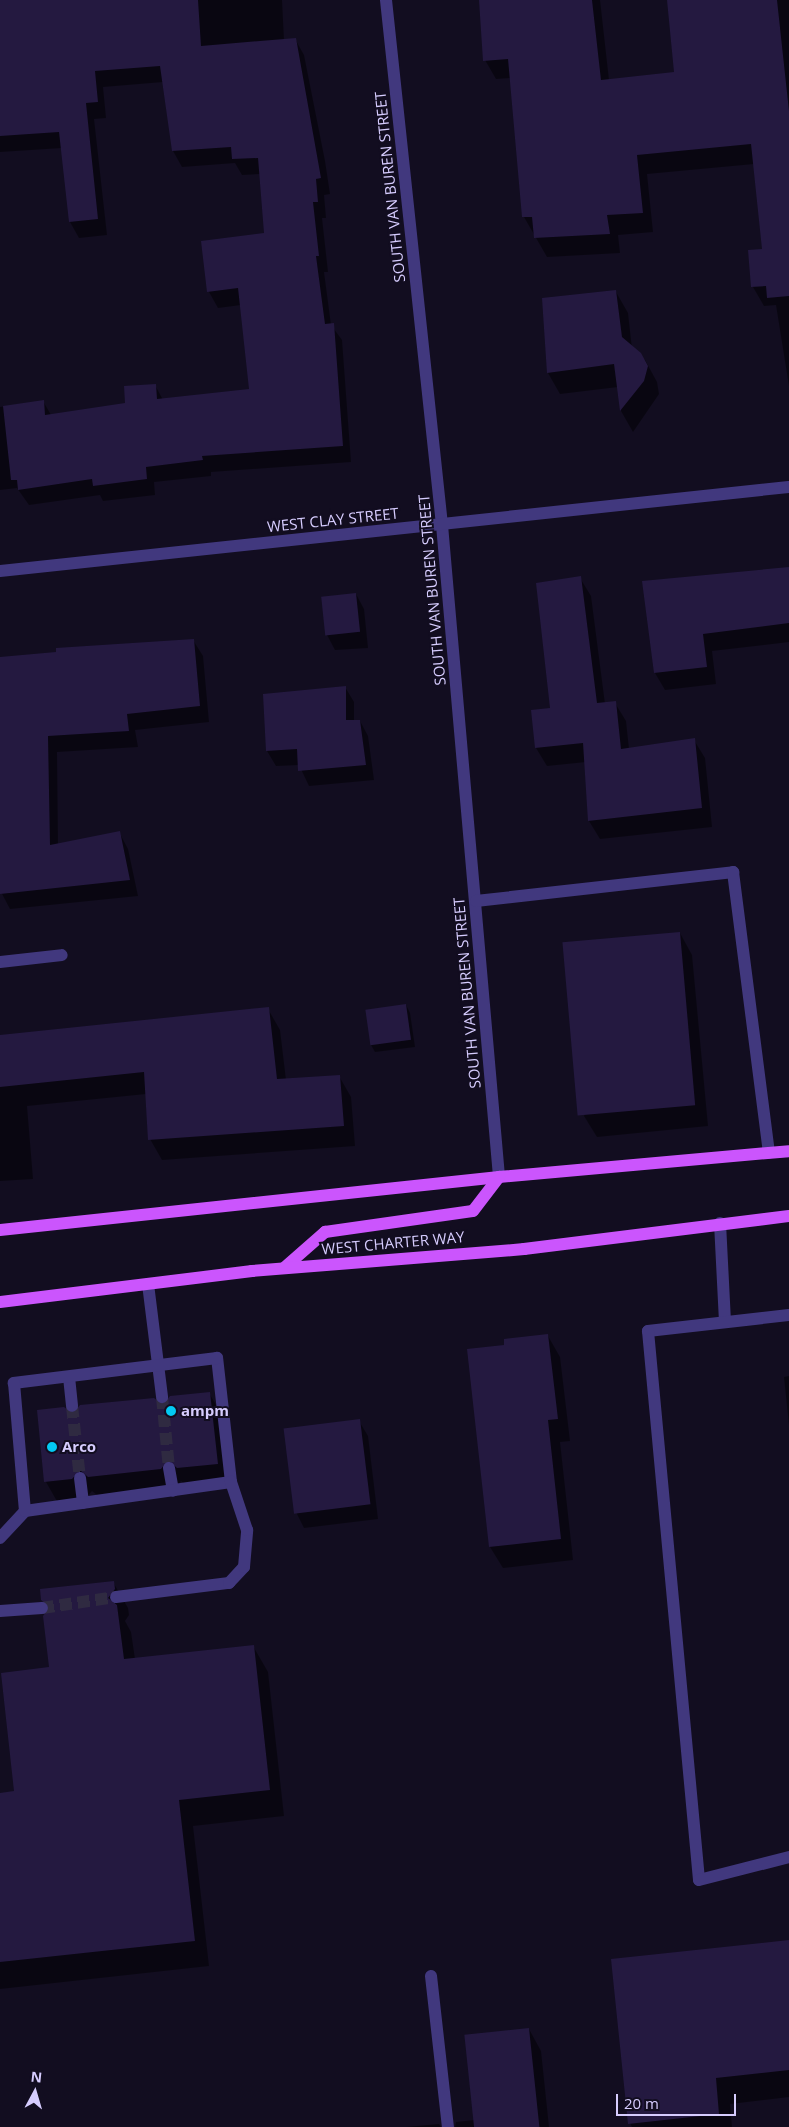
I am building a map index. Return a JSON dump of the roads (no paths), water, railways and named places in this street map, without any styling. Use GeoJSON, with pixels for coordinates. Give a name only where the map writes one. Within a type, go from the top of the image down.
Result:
{"type":"FeatureCollection","features":[{"type":"Feature","properties":{"kind":"main road"},"geometry":{"type":"LineString","coordinates":[[0,1230],[500,1177],[789,1151]]}},
{"type":"Feature","properties":{"kind":"main road"},"geometry":{"type":"LineString","coordinates":[[284,1268],[325,1232],[473,1211],[500,1177]]}},
{"type":"Feature","properties":{"kind":"main road","name":"WEST CHARTER WAY"},"geometry":{"type":"LineString","coordinates":[[0,1302],[284,1268],[524,1248],[789,1216]]}},
{"type":"Feature","properties":{"kind":"street","name":"SOUTH VAN BUREN STREET"},"geometry":{"type":"LineString","coordinates":[[386,0],[442,524],[500,1177]]}},
{"type":"Feature","properties":{"kind":"street","name":"WEST CLAY STREET"},"geometry":{"type":"LineString","coordinates":[[0,572],[789,487]]}},
{"type":"Feature","properties":{"kind":"street"},"geometry":{"type":"LineString","coordinates":[[476,901],[733,872],[770,1153]]}},
{"type":"Feature","properties":{"kind":"street"},"geometry":{"type":"LineString","coordinates":[[0,962],[62,955]]}},
{"type":"Feature","properties":{"kind":"street"},"geometry":{"type":"LineString","coordinates":[[720,1223],[725,1322]]}},
{"type":"Feature","properties":{"kind":"street"},"geometry":{"type":"LineString","coordinates":[[148,1284],[162,1397]]}},
{"type":"Feature","properties":{"kind":"street"},"geometry":{"type":"LineString","coordinates":[[789,1315],[648,1331],[699,1880],[789,1857]]}},
{"type":"Feature","properties":{"kind":"street"},"geometry":{"type":"LineString","coordinates":[[25,1510],[14,1383],[217,1358],[231,1482],[247,1530],[244,1567],[230,1583],[116,1597]]}},
{"type":"Feature","properties":{"kind":"street"},"geometry":{"type":"LineString","coordinates":[[69,1376],[72,1406]]}},
{"type":"Feature","properties":{"kind":"street"},"geometry":{"type":"LineString","coordinates":[[169,1468],[173,1491]]}},
{"type":"Feature","properties":{"kind":"street"},"geometry":{"type":"LineString","coordinates":[[80,1478],[83,1503]]}},
{"type":"Feature","properties":{"kind":"street"},"geometry":{"type":"LineString","coordinates":[[0,1538],[25,1510],[231,1482]]}},
{"type":"Feature","properties":{"kind":"street"},"geometry":{"type":"LineString","coordinates":[[0,1610],[42,1608]]}},
{"type":"Feature","properties":{"kind":"street"},"geometry":{"type":"LineString","coordinates":[[431,1976],[448,2127]]}},
{"type":"Feature","properties":{"kind":"tunnel"},"geometry":{"type":"LineString","coordinates":[[162,1397],[169,1468]]}},
{"type":"Feature","properties":{"kind":"tunnel"},"geometry":{"type":"LineString","coordinates":[[72,1406],[80,1478]]}},
{"type":"Feature","properties":{"kind":"tunnel"},"geometry":{"type":"LineString","coordinates":[[42,1608],[116,1597]]}},
{"type":"Feature","properties":{"kind":"place","name":"ampm"},"geometry":{"type":"Point","coordinates":[171,1411]}},
{"type":"Feature","properties":{"kind":"place","name":"Arco"},"geometry":{"type":"Point","coordinates":[52,1447]}}]}
